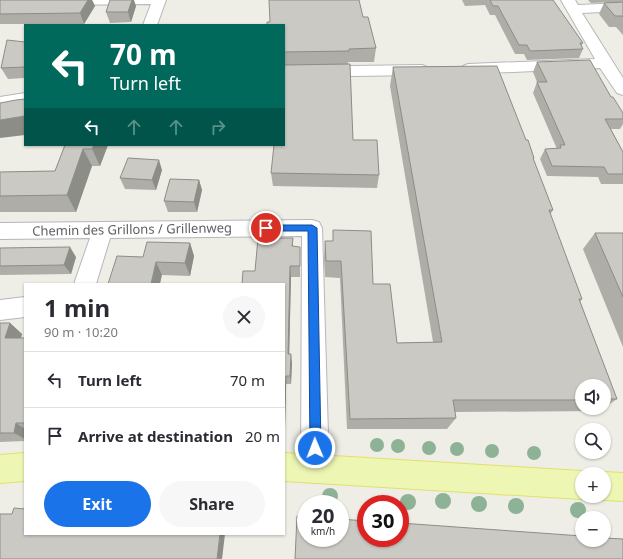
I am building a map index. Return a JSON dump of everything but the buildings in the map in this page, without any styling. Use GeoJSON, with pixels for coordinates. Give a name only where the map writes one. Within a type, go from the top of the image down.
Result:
{"type":"FeatureCollection","features":[{"type":"Feature","properties":{"kind":"main road"},"geometry":{"type":"LineString","coordinates":[[0,469],[24,467]]}},
{"type":"Feature","properties":{"kind":"main road"},"geometry":{"type":"LineString","coordinates":[[285,467],[575,485]]}},
{"type":"Feature","properties":{"kind":"main road"},"geometry":{"type":"LineString","coordinates":[[611,487],[623,488]]}},
{"type":"Feature","properties":{"kind":"street"},"geometry":{"type":"LineString","coordinates":[[56,1],[159,0],[150,24]]}},
{"type":"Feature","properties":{"kind":"street"},"geometry":{"type":"LineString","coordinates":[[571,4],[623,7]]}},
{"type":"Feature","properties":{"kind":"street"},"geometry":{"type":"LineString","coordinates":[[571,4],[605,63],[623,90]]}},
{"type":"Feature","properties":{"kind":"street"},"geometry":{"type":"LineString","coordinates":[[456,69],[499,74],[605,63]]}},
{"type":"Feature","properties":{"kind":"street"},"geometry":{"type":"LineString","coordinates":[[285,72],[435,70]]}},
{"type":"Feature","properties":{"kind":"street"},"geometry":{"type":"LineString","coordinates":[[0,102],[24,98]]}},
{"type":"Feature","properties":{"kind":"street","name":"Chemin des Grillons / Grillenweg"},"geometry":{"type":"LineString","coordinates":[[0,231],[312,228],[315,469]]}},
{"type":"Feature","properties":{"kind":"street"},"geometry":{"type":"LineString","coordinates":[[86,283],[103,229]]}},
{"type":"Feature","properties":{"kind":"street"},"geometry":{"type":"LineString","coordinates":[[0,310],[24,307]]}},
{"type":"Feature","properties":{"kind":"route"},"geometry":{"type":"LineString","coordinates":[[266,228],[312,228],[315,448]]}}]}
